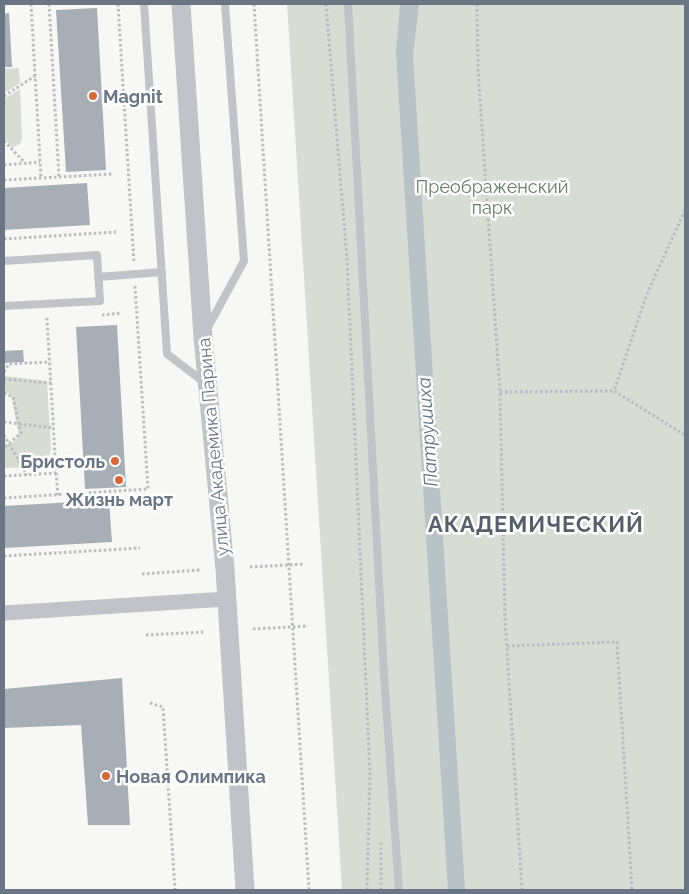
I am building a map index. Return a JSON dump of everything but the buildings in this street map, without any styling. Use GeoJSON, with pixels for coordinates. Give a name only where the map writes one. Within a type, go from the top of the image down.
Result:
{"type":"FeatureCollection","features":[{"type":"Feature","properties":{"kind":"street","name":"улица Академика Парина"},"geometry":{"type":"LineString","coordinates":[[181,4],[206,384],[227,599],[246,890]]}},
{"type":"Feature","properties":{"kind":"street"},"geometry":{"type":"LineString","coordinates":[[4,613],[227,599]]}},
{"type":"Feature","properties":{"kind":"lane"},"geometry":{"type":"LineString","coordinates":[[144,4],[167,354],[206,384]]}},
{"type":"Feature","properties":{"kind":"lane"},"geometry":{"type":"LineString","coordinates":[[203,337],[244,261],[225,4]]}},
{"type":"Feature","properties":{"kind":"lane"},"geometry":{"type":"LineString","coordinates":[[348,4],[384,675],[399,890]]}},
{"type":"Feature","properties":{"kind":"lane"},"geometry":{"type":"LineString","coordinates":[[4,260],[97,255],[100,301],[4,306]]}},
{"type":"Feature","properties":{"kind":"lane"},"geometry":{"type":"LineString","coordinates":[[98,277],[162,272]]}},
{"type":"Feature","properties":{"kind":"path"},"geometry":{"type":"LineString","coordinates":[[31,4],[41,178]]}},
{"type":"Feature","properties":{"kind":"path"},"geometry":{"type":"LineString","coordinates":[[49,4],[59,177]]}},
{"type":"Feature","properties":{"kind":"path"},"geometry":{"type":"LineString","coordinates":[[4,498],[148,489],[118,4]]}},
{"type":"Feature","properties":{"kind":"path"},"geometry":{"type":"LineString","coordinates":[[254,4],[309,890]]}},
{"type":"Feature","properties":{"kind":"path"},"geometry":{"type":"LineString","coordinates":[[326,4],[350,329],[370,774],[367,890]]}},
{"type":"Feature","properties":{"kind":"path"},"geometry":{"type":"LineString","coordinates":[[477,4],[478,69],[500,392],[507,646],[522,890]]}},
{"type":"Feature","properties":{"kind":"path"},"geometry":{"type":"LineString","coordinates":[[4,96],[35,76]]}},
{"type":"Feature","properties":{"kind":"path"},"geometry":{"type":"LineString","coordinates":[[4,142],[25,163]]}},
{"type":"Feature","properties":{"kind":"path"},"geometry":{"type":"LineString","coordinates":[[4,163],[40,162]]}},
{"type":"Feature","properties":{"kind":"path"},"geometry":{"type":"LineString","coordinates":[[4,180],[113,174]]}},
{"type":"Feature","properties":{"kind":"path"},"geometry":{"type":"LineString","coordinates":[[614,391],[647,294],[685,210]]}},
{"type":"Feature","properties":{"kind":"path"},"geometry":{"type":"LineString","coordinates":[[4,238],[116,232]]}},
{"type":"Feature","properties":{"kind":"path"},"geometry":{"type":"LineString","coordinates":[[47,318],[58,495]]}},
{"type":"Feature","properties":{"kind":"path"},"geometry":{"type":"LineString","coordinates":[[4,372],[9,364],[50,362]]}},
{"type":"Feature","properties":{"kind":"path"},"geometry":{"type":"LineString","coordinates":[[4,379],[51,384]]}},
{"type":"Feature","properties":{"kind":"path"},"geometry":{"type":"LineString","coordinates":[[500,392],[614,391],[685,435]]}},
{"type":"Feature","properties":{"kind":"path"},"geometry":{"type":"LineString","coordinates":[[4,393],[13,397],[21,433],[4,448]]}},
{"type":"Feature","properties":{"kind":"path"},"geometry":{"type":"LineString","coordinates":[[4,422],[54,428]]}},
{"type":"Feature","properties":{"kind":"path"},"geometry":{"type":"LineString","coordinates":[[4,434],[27,475]]}},
{"type":"Feature","properties":{"kind":"path"},"geometry":{"type":"LineString","coordinates":[[4,476],[56,473]]}},
{"type":"Feature","properties":{"kind":"path"},"geometry":{"type":"LineString","coordinates":[[4,556],[140,548]]}},
{"type":"Feature","properties":{"kind":"path"},"geometry":{"type":"LineString","coordinates":[[250,567],[305,564]]}},
{"type":"Feature","properties":{"kind":"path"},"geometry":{"type":"LineString","coordinates":[[142,574],[200,570]]}},
{"type":"Feature","properties":{"kind":"path"},"geometry":{"type":"LineString","coordinates":[[253,629],[308,626]]}},
{"type":"Feature","properties":{"kind":"path"},"geometry":{"type":"LineString","coordinates":[[146,635],[204,632]]}},
{"type":"Feature","properties":{"kind":"path"},"geometry":{"type":"LineString","coordinates":[[507,646],[617,642],[632,890]]}},
{"type":"Feature","properties":{"kind":"path"},"geometry":{"type":"LineString","coordinates":[[150,703],[164,707],[175,890]]}},
{"type":"Feature","properties":{"kind":"green space","name":"Преображенский парк"},"geometry":{"type":"Polygon","coordinates":[[[287,4],[685,4],[685,890],[342,890],[287,4]]]}},
{"type":"Feature","properties":{"kind":"green space"},"geometry":{"type":"Polygon","coordinates":[[[19,68],[20,83],[4,93],[4,69],[19,68]]]}},
{"type":"Feature","properties":{"kind":"green space"},"geometry":{"type":"Polygon","coordinates":[[[20,89],[22,138],[20,144],[12,148],[4,137],[4,99],[20,89]]]}},
{"type":"Feature","properties":{"kind":"green space"},"geometry":{"type":"Polygon","coordinates":[[[4,376],[47,381],[51,450],[44,462],[38,465],[4,468],[4,441],[7,447],[19,437],[11,394],[4,392],[4,376]]]}},
{"type":"Feature","properties":{"kind":"water","name":"Патрушиха"},"geometry":{"type":"Polygon","coordinates":[[[400,4],[419,4],[413,55],[465,890],[448,890],[396,53],[400,4]]]}},
{"type":"Feature","properties":{"kind":"place","name":"Magnit"},"geometry":{"type":"Point","coordinates":[93,96]}},
{"type":"Feature","properties":{"kind":"place","name":"Бристоль"},"geometry":{"type":"Point","coordinates":[115,461]}},
{"type":"Feature","properties":{"kind":"place","name":"Жизнь март"},"geometry":{"type":"Point","coordinates":[119,480]}},
{"type":"Feature","properties":{"kind":"place","name":"Новая Олимпика"},"geometry":{"type":"Point","coordinates":[106,776]}},
{"type":"Feature","properties":{"kind":"district","name":"АКАДЕМИЧЕСКИЙ"},"geometry":{"type":"Point","coordinates":[536,524]}}]}
